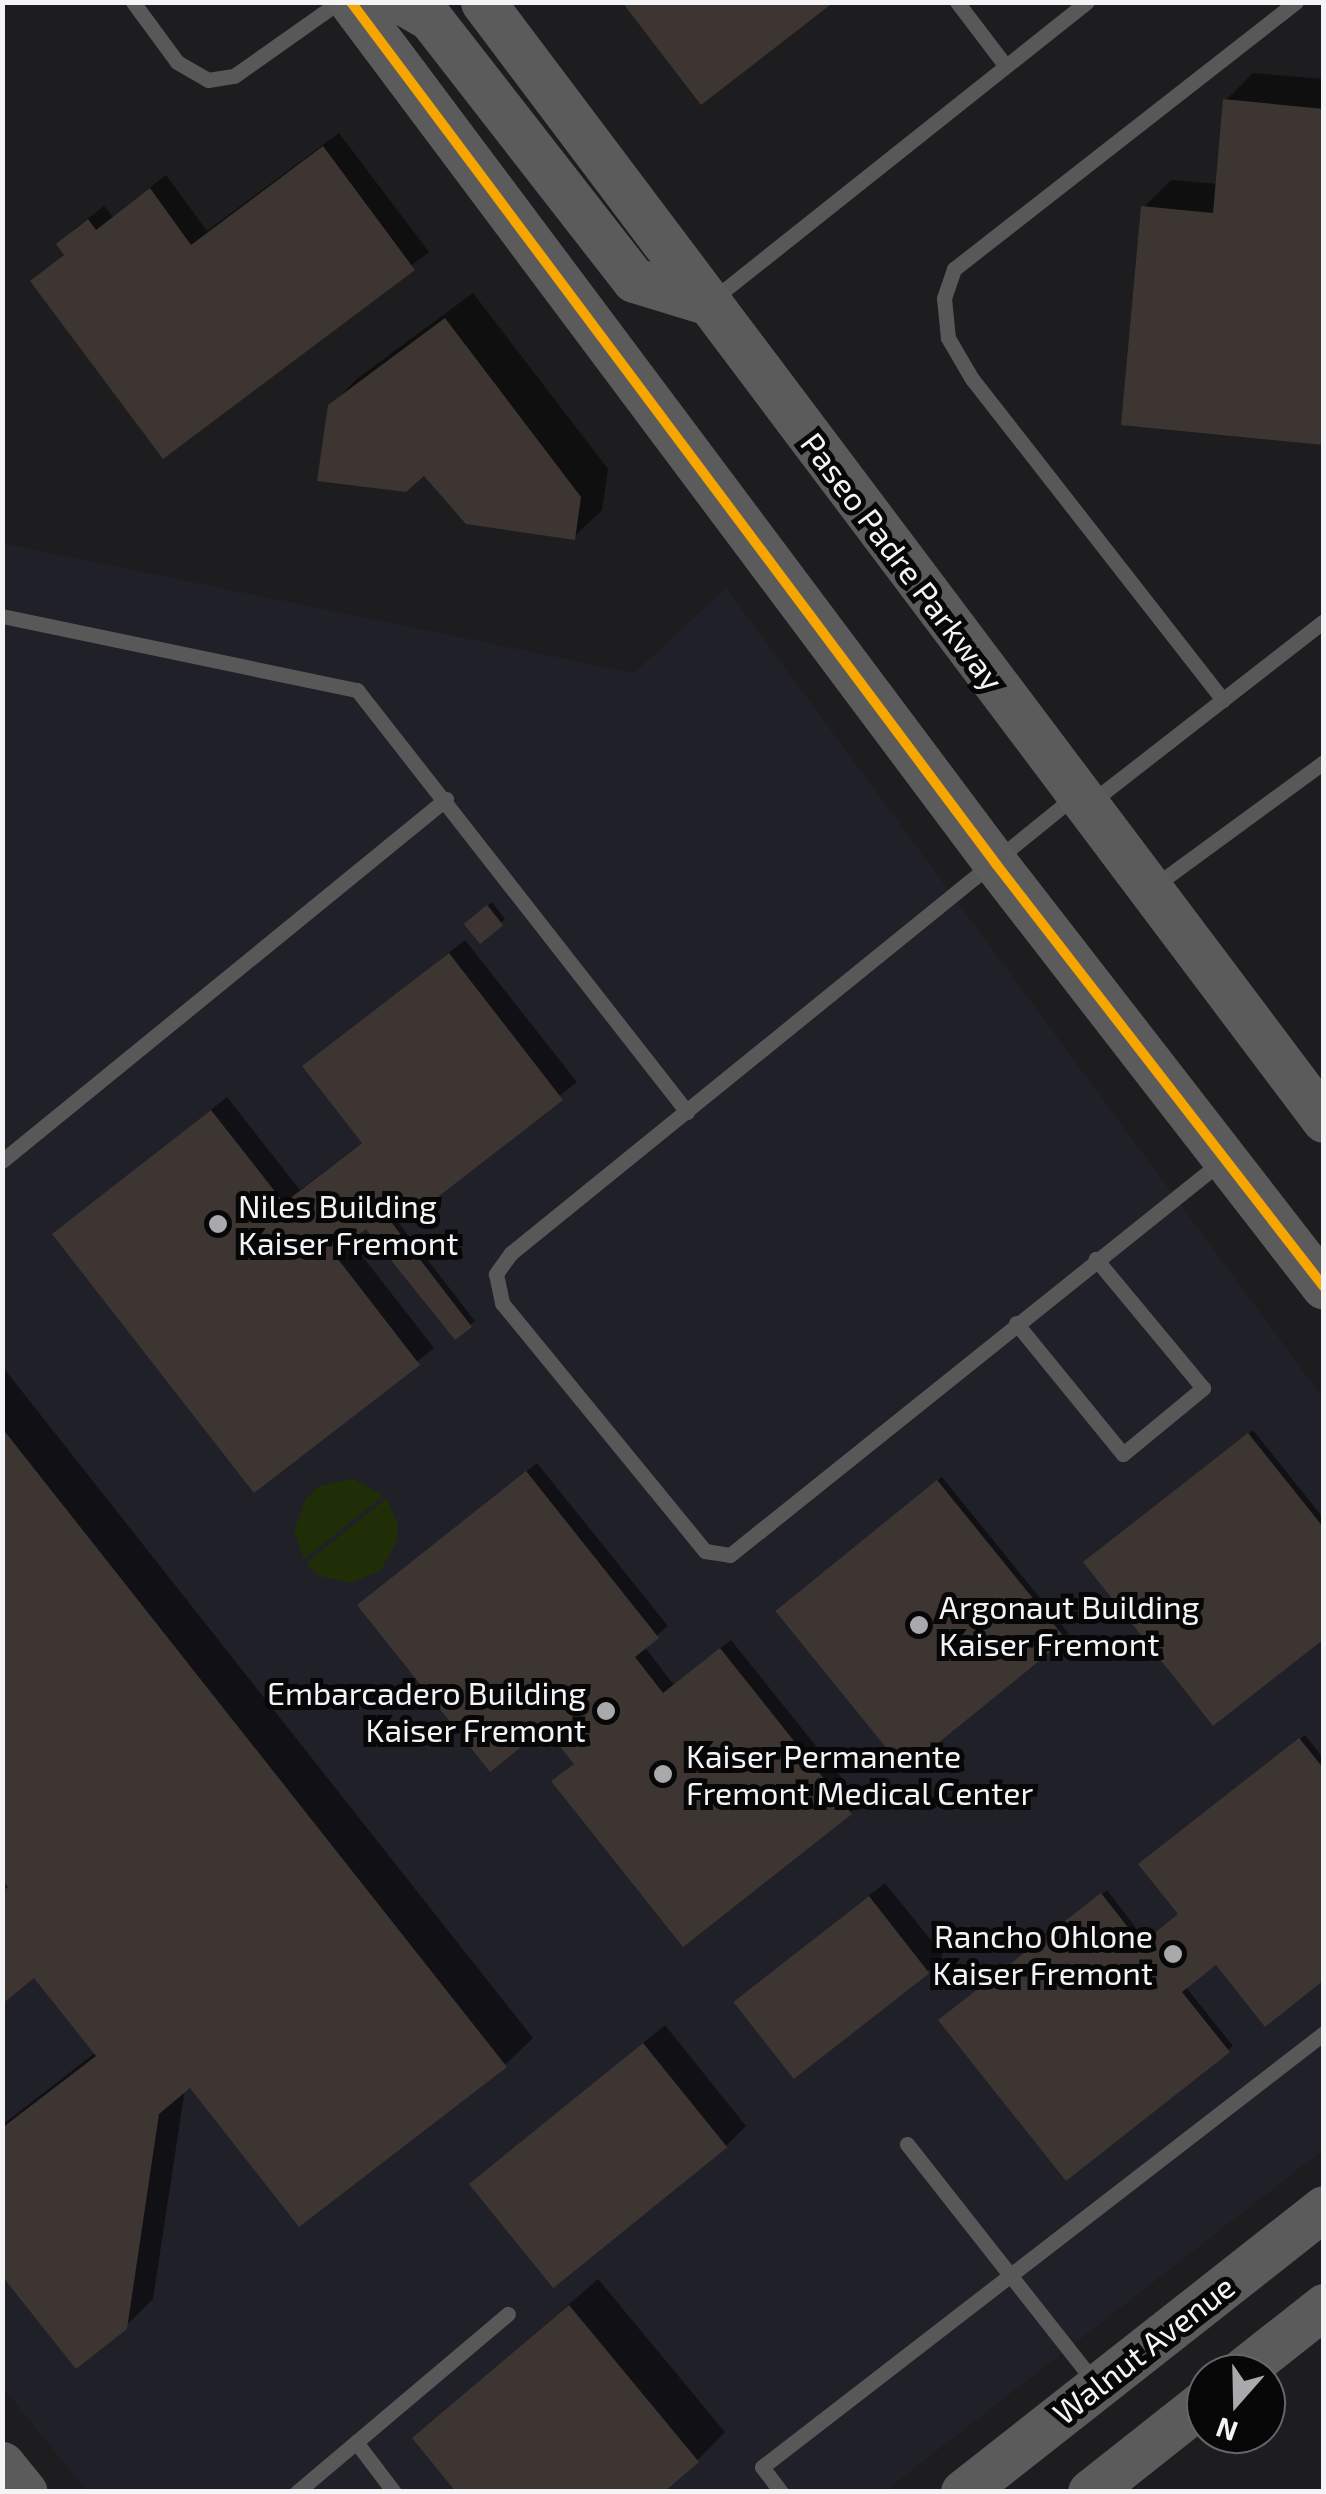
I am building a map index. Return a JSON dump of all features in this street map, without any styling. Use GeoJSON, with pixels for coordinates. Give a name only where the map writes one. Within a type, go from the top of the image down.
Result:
{"type":"FeatureCollection","features":[{"type":"Feature","properties":{"kind":"main road"},"geometry":{"type":"LineString","coordinates":[[351,2],[996,864],[1324,1287]]}},
{"type":"Feature","properties":{"kind":"main road"},"geometry":{"type":"LineString","coordinates":[[402,2],[430,18],[634,280],[708,303]]}},
{"type":"Feature","properties":{"kind":"main road","name":"Paseo Padre Parkway"},"geometry":{"type":"LineString","coordinates":[[483,2],[1324,1120]]}},
{"type":"Feature","properties":{"kind":"main road","name":"Walnut Avenue"},"geometry":{"type":"LineString","coordinates":[[964,2492],[1324,2208]]}},
{"type":"Feature","properties":{"kind":"main road"},"geometry":{"type":"LineString","coordinates":[[1263,2354],[1324,2306]]}},
{"type":"Feature","properties":{"kind":"main road"},"geometry":{"type":"LineString","coordinates":[[1090,2492],[1186,2416]]}},
{"type":"Feature","properties":{"kind":"main road"},"geometry":{"type":"LineString","coordinates":[[2,2464],[25,2492]]}},
{"type":"Feature","properties":{"kind":"lane"},"geometry":{"type":"LineString","coordinates":[[132,2],[177,62],[208,80],[234,76],[339,2]]}},
{"type":"Feature","properties":{"kind":"lane"},"geometry":{"type":"LineString","coordinates":[[957,2],[1006,65]]}},
{"type":"Feature","properties":{"kind":"lane"},"geometry":{"type":"LineString","coordinates":[[708,303],[1087,2]]}},
{"type":"Feature","properties":{"kind":"lane"},"geometry":{"type":"LineString","coordinates":[[1222,700],[972,379],[948,338],[944,298],[954,269],[1296,2]]}},
{"type":"Feature","properties":{"kind":"lane"},"geometry":{"type":"LineString","coordinates":[[2,616],[357,690],[687,1112]]}},
{"type":"Feature","properties":{"kind":"lane"},"geometry":{"type":"LineString","coordinates":[[1226,1158],[730,1555],[705,1552],[502,1303],[496,1274],[511,1253],[554,1216],[996,864],[1222,700],[1324,620]]}},
{"type":"Feature","properties":{"kind":"lane"},"geometry":{"type":"LineString","coordinates":[[1150,889],[1324,762]]}},
{"type":"Feature","properties":{"kind":"lane"},"geometry":{"type":"LineString","coordinates":[[2,1160],[446,799]]}},
{"type":"Feature","properties":{"kind":"lane"},"geometry":{"type":"LineString","coordinates":[[1016,1323],[1123,1454],[1203,1388],[1096,1259]]}},
{"type":"Feature","properties":{"kind":"lane"},"geometry":{"type":"LineString","coordinates":[[782,2492],[762,2467],[1324,2033]]}},
{"type":"Feature","properties":{"kind":"lane"},"geometry":{"type":"LineString","coordinates":[[907,2144],[1097,2385]]}},
{"type":"Feature","properties":{"kind":"lane"},"geometry":{"type":"LineString","coordinates":[[297,2492],[508,2314]]}},
{"type":"Feature","properties":{"kind":"lane"},"geometry":{"type":"LineString","coordinates":[[356,2442],[394,2492]]}},
{"type":"Feature","properties":{"kind":"shaded area","name":"Kaiser Permanente Fremont Medical Center"},"geometry":{"type":"Polygon","coordinates":[[[2,543],[634,673],[726,588],[1323,1398],[1323,2150],[885,2491],[87,2491],[3,2388],[2,543]]]}},
{"type":"Feature","properties":{"kind":"green space"},"geometry":{"type":"Polygon","coordinates":[[[353,1479],[384,1495],[304,1559],[294,1531],[306,1498],[319,1486],[353,1479]]]}},
{"type":"Feature","properties":{"kind":"green space"},"geometry":{"type":"Polygon","coordinates":[[[387,1498],[398,1525],[397,1541],[381,1570],[351,1583],[319,1576],[306,1563],[387,1498]]]}},
{"type":"Feature","properties":{"kind":"building"},"geometry":{"type":"Polygon","coordinates":[[[622,2],[834,2],[701,105],[622,2]]]}},
{"type":"Feature","properties":{"kind":"building"},"geometry":{"type":"Polygon","coordinates":[[[1223,99],[1324,109],[1324,445],[1121,425],[1141,206],[1213,213],[1223,99]]]}},
{"type":"Feature","properties":{"kind":"building"},"geometry":{"type":"Polygon","coordinates":[[[323,146],[415,270],[163,459],[30,281],[64,255],[56,244],[88,219],[96,230],[150,188],[191,245],[323,146]]]}},
{"type":"Feature","properties":{"kind":"building"},"geometry":{"type":"Polygon","coordinates":[[[445,318],[581,497],[575,540],[466,524],[424,476],[406,492],[317,481],[328,405],[445,318]]]}},
{"type":"Feature","properties":{"kind":"building"},"geometry":{"type":"Polygon","coordinates":[[[487,905],[503,925],[480,944],[464,924],[487,905]]]}},
{"type":"Feature","properties":{"kind":"building","name":"Niles Building Kaiser Fremont"},"geometry":{"type":"Polygon","coordinates":[[[449,953],[563,1100],[416,1214],[404,1200],[385,1214],[472,1327],[455,1340],[366,1229],[334,1254],[420,1365],[254,1493],[52,1234],[211,1110],[284,1203],[362,1143],[302,1066],[449,953]]]}},
{"type":"Feature","properties":{"kind":"building"},"geometry":{"type":"Polygon","coordinates":[[[2,1428],[507,2067],[299,2227],[190,2088],[159,2114],[127,2329],[76,2369],[2,2276],[2,2128],[96,2056],[34,1978],[2,2004],[2,1891],[8,1887],[2,1880],[2,1428]]]}},
{"type":"Feature","properties":{"kind":"building"},"geometry":{"type":"Polygon","coordinates":[[[1248,1433],[1324,1528],[1324,1639],[1213,1726],[1083,1562],[1248,1433]]]}},
{"type":"Feature","properties":{"kind":"building","name":"Embarcadero Building Kaiser Fremont"},"geometry":{"type":"Polygon","coordinates":[[[526,1471],[659,1638],[635,1657],[663,1693],[720,1648],[852,1814],[683,1947],[551,1781],[574,1764],[545,1728],[490,1772],[357,1605],[526,1471]]]}},
{"type":"Feature","properties":{"kind":"building","name":"Argonaut Building Kaiser Fremont"},"geometry":{"type":"Polygon","coordinates":[[[937,1480],[1066,1639],[904,1770],[775,1611],[937,1480]]]}},
{"type":"Feature","properties":{"kind":"building","name":"Rancho Ohlone Kaiser Fremont"},"geometry":{"type":"Polygon","coordinates":[[[1299,1738],[1324,1769],[1324,1980],[1265,2027],[1216,1965],[1182,1992],[1230,2052],[1066,2181],[938,2020],[1101,1893],[1141,1944],[1178,1914],[1138,1864],[1299,1738]]]}},
{"type":"Feature","properties":{"kind":"building"},"geometry":{"type":"Polygon","coordinates":[[[869,1896],[929,1973],[794,2079],[733,2002],[869,1896]]]}},
{"type":"Feature","properties":{"kind":"building"},"geometry":{"type":"Polygon","coordinates":[[[643,2043],[727,2147],[553,2288],[469,2184],[643,2043]]]}},
{"type":"Feature","properties":{"kind":"building"},"geometry":{"type":"Polygon","coordinates":[[[569,2305],[699,2462],[664,2492],[456,2492],[412,2438],[569,2305]]]}},
{"type":"Feature","properties":{"kind":"transit line"},"geometry":{"type":"LineString","coordinates":[[351,2],[996,864],[1324,1287]]}},
{"type":"Feature","properties":{"kind":"place","name":"Niles Building Kaiser Fremont"},"geometry":{"type":"Point","coordinates":[218,1224]}},
{"type":"Feature","properties":{"kind":"place","name":"Argonaut Building Kaiser Fremont"},"geometry":{"type":"Point","coordinates":[919,1625]}},
{"type":"Feature","properties":{"kind":"place","name":"Embarcadero Building Kaiser Fremont"},"geometry":{"type":"Point","coordinates":[606,1711]}},
{"type":"Feature","properties":{"kind":"place","name":"Kaiser Permanente Fremont Medical Center"},"geometry":{"type":"Point","coordinates":[663,1774]}},
{"type":"Feature","properties":{"kind":"place","name":"Rancho Ohlone Kaiser Fremont"},"geometry":{"type":"Point","coordinates":[1173,1954]}}]}
